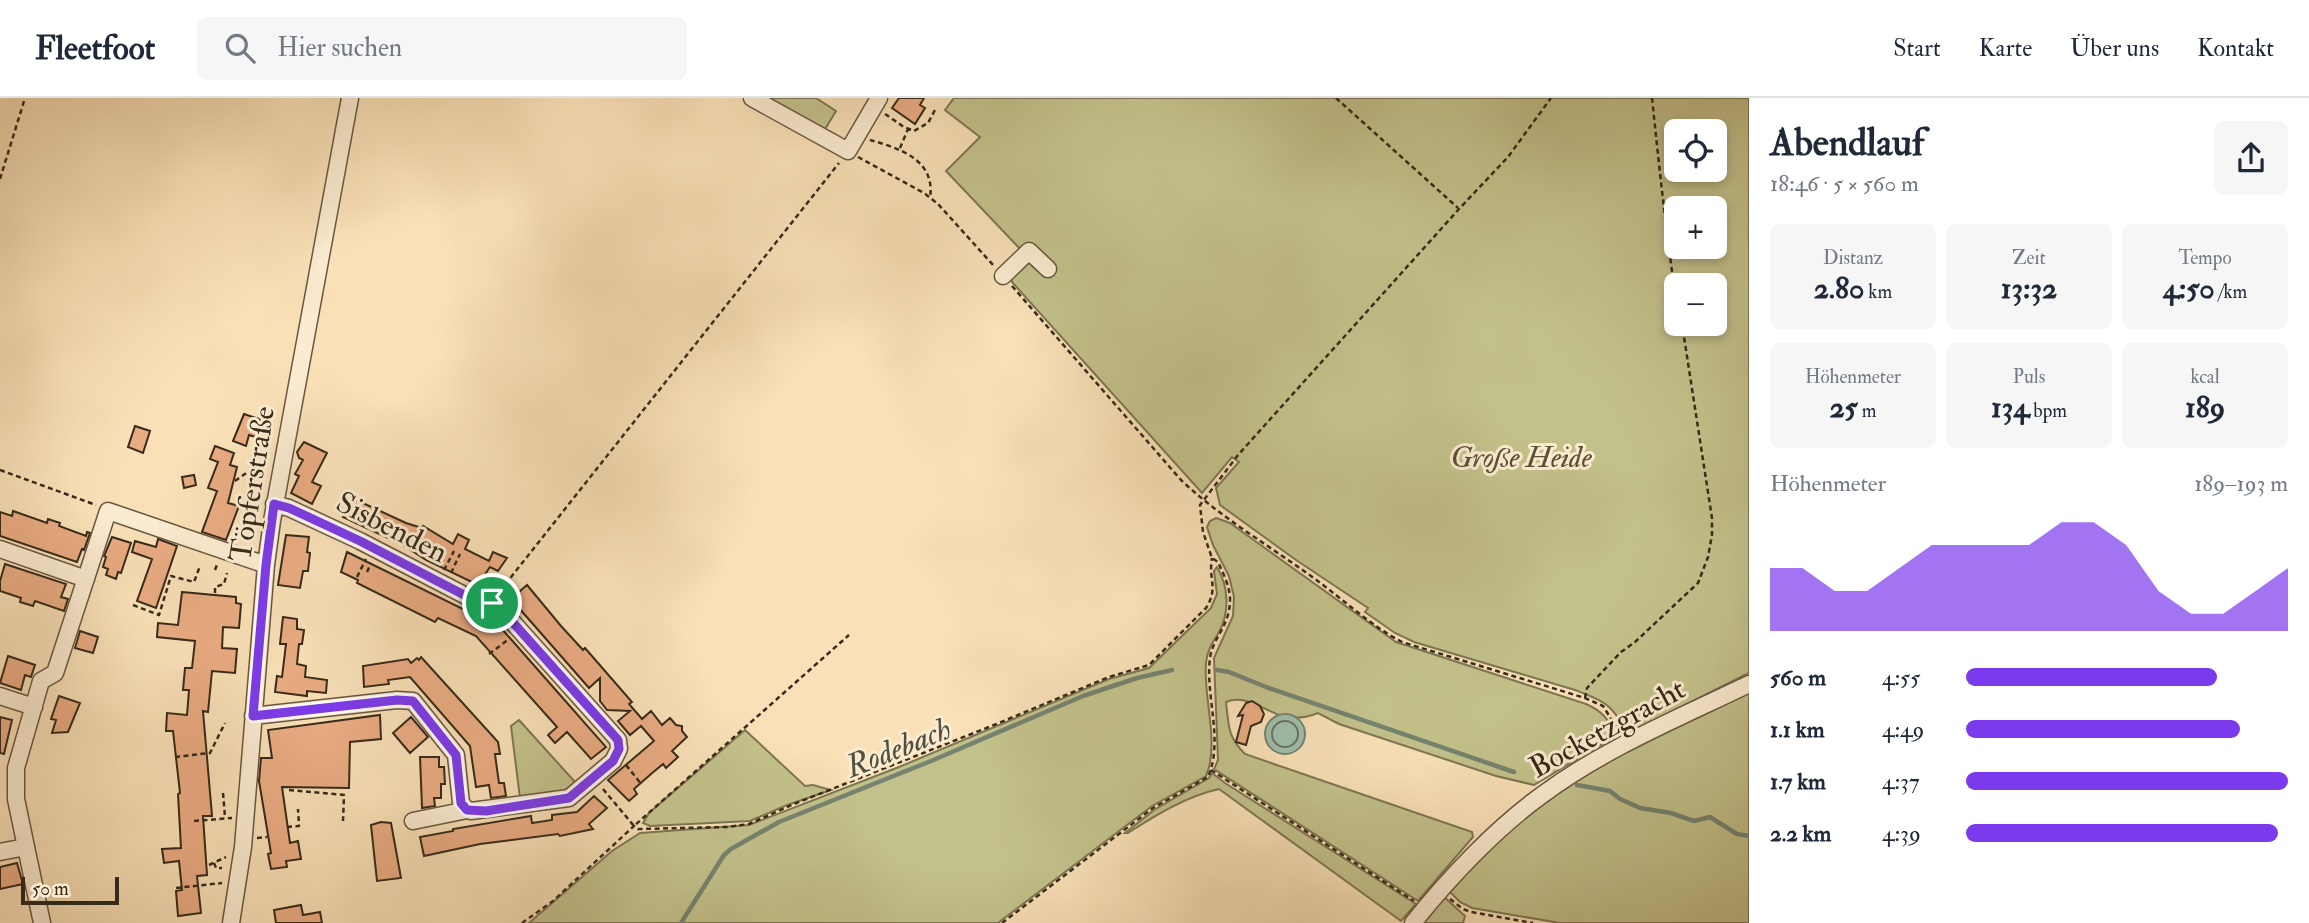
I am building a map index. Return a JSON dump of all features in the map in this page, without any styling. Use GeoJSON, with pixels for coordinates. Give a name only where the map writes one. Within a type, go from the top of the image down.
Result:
{"type":"FeatureCollection","features":[{"type":"Feature","properties":{"kind":"street","name":"Töpferstraße"},"geometry":{"type":"LineString","coordinates":[[231,923],[239,881],[266,565],[274,504],[350,98]]}},
{"type":"Feature","properties":{"kind":"street"},"geometry":{"type":"LineString","coordinates":[[751,98],[848,151],[877,102]]}},
{"type":"Feature","properties":{"kind":"street"},"geometry":{"type":"LineString","coordinates":[[1003,276],[1029,251],[1048,269]]}},
{"type":"Feature","properties":{"kind":"street","name":"Sisbenden"},"geometry":{"type":"LineString","coordinates":[[274,504],[289,508],[372,546],[468,597],[492,603],[500,608],[618,740],[617,755]]}},
{"type":"Feature","properties":{"kind":"street"},"geometry":{"type":"LineString","coordinates":[[41,923],[16,800],[16,768],[41,681],[55,673],[108,511],[266,565]]}},
{"type":"Feature","properties":{"kind":"street"},"geometry":{"type":"LineString","coordinates":[[0,549],[86,579]]}},
{"type":"Feature","properties":{"kind":"street","name":"Bocketzgracht"},"geometry":{"type":"LineString","coordinates":[[1413,923],[1500,830],[1540,795],[1607,753],[1749,684]]}},
{"type":"Feature","properties":{"kind":"street"},"geometry":{"type":"LineString","coordinates":[[0,696],[34,707]]}},
{"type":"Feature","properties":{"kind":"street"},"geometry":{"type":"LineString","coordinates":[[253,716],[397,700],[413,701],[456,755],[461,803],[467,810]]}},
{"type":"Feature","properties":{"kind":"street"},"geometry":{"type":"LineString","coordinates":[[413,821],[467,810],[486,811],[569,798],[617,755]]}},
{"type":"Feature","properties":{"kind":"street"},"geometry":{"type":"LineString","coordinates":[[0,852],[26,847]]}},
{"type":"Feature","properties":{"kind":"path"},"geometry":{"type":"LineString","coordinates":[[0,179],[25,98]]}},
{"type":"Feature","properties":{"kind":"path"},"geometry":{"type":"LineString","coordinates":[[1336,98],[1459,209]]}},
{"type":"Feature","properties":{"kind":"path"},"geometry":{"type":"LineString","coordinates":[[594,778],[638,829],[749,824],[1109,677],[1149,665],[1206,608],[1213,597],[1210,566],[1212,558],[1203,533],[1200,505],[1203,500],[1238,455],[1508,157],[1551,98]]}},
{"type":"Feature","properties":{"kind":"path"},"geometry":{"type":"LineString","coordinates":[[1652,98],[1673,273]]}},
{"type":"Feature","properties":{"kind":"path"},"geometry":{"type":"LineString","coordinates":[[877,102],[887,116],[914,131],[920,130],[928,123],[936,108]]}},
{"type":"Feature","properties":{"kind":"path"},"geometry":{"type":"LineString","coordinates":[[899,149],[908,129]]}},
{"type":"Feature","properties":{"kind":"path"},"geometry":{"type":"LineString","coordinates":[[857,136],[910,154],[926,174],[931,188],[930,198]]}},
{"type":"Feature","properties":{"kind":"path"},"geometry":{"type":"LineString","coordinates":[[492,603],[494,597],[848,151],[930,198],[953,218],[1181,480],[1203,500],[1315,579],[1388,635],[1402,642],[1585,698],[1603,706],[1626,744]]}},
{"type":"Feature","properties":{"kind":"path"},"geometry":{"type":"LineString","coordinates":[[1585,698],[1587,688],[1605,668],[1698,583],[1708,558],[1712,517],[1684,336]]}},
{"type":"Feature","properties":{"kind":"path"},"geometry":{"type":"LineString","coordinates":[[235,481],[256,466]]}},
{"type":"Feature","properties":{"kind":"path"},"geometry":{"type":"LineString","coordinates":[[0,470],[108,511]]}},
{"type":"Feature","properties":{"kind":"path"},"geometry":{"type":"LineString","coordinates":[[357,577],[372,546]]}},
{"type":"Feature","properties":{"kind":"path"},"geometry":{"type":"LineString","coordinates":[[442,584],[454,551]]}},
{"type":"Feature","properties":{"kind":"path"},"geometry":{"type":"LineString","coordinates":[[442,584],[460,554]]}},
{"type":"Feature","properties":{"kind":"path"},"geometry":{"type":"LineString","coordinates":[[1002,923],[1116,834],[1153,808],[1208,777],[1214,752],[1209,669],[1211,654],[1230,613],[1230,595],[1218,562],[1212,558]]}},
{"type":"Feature","properties":{"kind":"path"},"geometry":{"type":"LineString","coordinates":[[133,606],[159,615],[171,576],[194,582],[200,566]]}},
{"type":"Feature","properties":{"kind":"path"},"geometry":{"type":"LineString","coordinates":[[215,593],[215,587],[224,584],[227,573]]}},
{"type":"Feature","properties":{"kind":"path"},"geometry":{"type":"LineString","coordinates":[[489,654],[520,629]]}},
{"type":"Feature","properties":{"kind":"path"},"geometry":{"type":"LineString","coordinates":[[522,923],[553,901],[849,635]]}},
{"type":"Feature","properties":{"kind":"path"},"geometry":{"type":"LineString","coordinates":[[176,757],[210,754],[225,723]]}},
{"type":"Feature","properties":{"kind":"path"},"geometry":{"type":"LineString","coordinates":[[617,755],[642,785]]}},
{"type":"Feature","properties":{"kind":"path"},"geometry":{"type":"LineString","coordinates":[[1211,770],[1425,908]]}},
{"type":"Feature","properties":{"kind":"path"},"geometry":{"type":"LineString","coordinates":[[289,790],[344,795],[343,821]]}},
{"type":"Feature","properties":{"kind":"path"},"geometry":{"type":"LineString","coordinates":[[223,793],[225,819]]}},
{"type":"Feature","properties":{"kind":"path"},"geometry":{"type":"LineString","coordinates":[[287,827],[299,826],[298,809]]}},
{"type":"Feature","properties":{"kind":"path"},"geometry":{"type":"LineString","coordinates":[[194,821],[245,817]]}},
{"type":"Feature","properties":{"kind":"path"},"geometry":{"type":"LineString","coordinates":[[209,865],[226,859],[227,854]]}},
{"type":"Feature","properties":{"kind":"path"},"geometry":{"type":"LineString","coordinates":[[214,863],[216,868],[222,868]]}},
{"type":"Feature","properties":{"kind":"path"},"geometry":{"type":"LineString","coordinates":[[176,888],[239,881]]}},
{"type":"Feature","properties":{"kind":"path"},"geometry":{"type":"LineString","coordinates":[[1441,890],[1463,909],[1533,923]]}},
{"type":"Feature","properties":{"kind":"green space"},"geometry":{"type":"Polygon","coordinates":[[[773,98],[816,98],[836,111],[824,131],[771,102],[773,98]]]}},
{"type":"Feature","properties":{"kind":"green space","name":"Große Heide"},"geometry":{"type":"Polygon","coordinates":[[[954,98],[1749,98],[1749,673],[1629,733],[1617,715],[1595,698],[1414,642],[1395,633],[1365,612],[1368,608],[1220,505],[1216,488],[1239,462],[1232,457],[1202,493],[1012,282],[1011,277],[1022,251],[946,171],[980,137],[945,110],[954,98]]]}},
{"type":"Feature","properties":{"kind":"green space"},"geometry":{"type":"Polygon","coordinates":[[[1216,518],[1230,523],[1396,642],[1586,704],[1605,717],[1615,736],[1534,785],[1496,776],[1339,724],[1318,713],[1289,717],[1246,701],[1226,702],[1232,736],[1245,754],[1472,832],[1473,837],[1418,901],[1214,769],[1218,760],[1214,658],[1233,616],[1234,597],[1229,576],[1207,527],[1210,521],[1216,518]]]}},
{"type":"Feature","properties":{"kind":"green space"},"geometry":{"type":"Polygon","coordinates":[[[1217,567],[1226,591],[1226,609],[1222,626],[1210,647],[1206,663],[1211,749],[1206,776],[1152,806],[998,923],[529,923],[612,851],[640,833],[749,825],[899,767],[1109,679],[1149,668],[1211,608],[1217,594],[1214,571],[1217,567]]]}},
{"type":"Feature","properties":{"kind":"green space"},"geometry":{"type":"Polygon","coordinates":[[[1749,691],[1749,923],[1560,923],[1472,908],[1460,902],[1448,890],[1526,817],[1578,779],[1640,743],[1749,691]]]}},
{"type":"Feature","properties":{"kind":"green space"},"geometry":{"type":"Polygon","coordinates":[[[519,720],[575,782],[563,793],[520,798],[511,726],[519,720]]]}},
{"type":"Feature","properties":{"kind":"green space"},"geometry":{"type":"Polygon","coordinates":[[[745,730],[805,786],[813,785],[831,790],[750,821],[650,826],[643,823],[649,813],[745,730]]]}},
{"type":"Feature","properties":{"kind":"green space"},"geometry":{"type":"Polygon","coordinates":[[[1212,773],[1416,904],[1401,921],[1219,789],[1184,801],[1125,833],[1154,810],[1209,778],[1212,773]]]}},
{"type":"Feature","properties":{"kind":"green space"},"geometry":{"type":"Polygon","coordinates":[[[1442,895],[1465,916],[1463,923],[1420,923],[1442,895]]]}},
{"type":"Feature","properties":{"kind":"water"},"geometry":{"type":"Polygon","coordinates":[[[1285,714],[1293,715],[1299,720],[1304,726],[1304,742],[1299,748],[1293,753],[1285,754],[1277,753],[1271,748],[1266,742],[1265,734],[1266,726],[1271,720],[1277,715],[1285,714]]]}},
{"type":"Feature","properties":{"kind":"building"},"geometry":{"type":"Polygon","coordinates":[[[899,98],[924,98],[920,105],[925,108],[915,124],[892,108],[899,98]]]}},
{"type":"Feature","properties":{"kind":"building"},"geometry":{"type":"Polygon","coordinates":[[[244,414],[268,422],[262,439],[249,435],[246,446],[233,441],[244,414]]]}},
{"type":"Feature","properties":{"kind":"building"},"geometry":{"type":"Polygon","coordinates":[[[135,426],[150,431],[143,453],[128,447],[135,426]]]}},
{"type":"Feature","properties":{"kind":"building"},"geometry":{"type":"Polygon","coordinates":[[[304,442],[327,453],[312,482],[321,486],[312,504],[291,493],[299,476],[295,474],[303,460],[297,452],[304,442]]]}},
{"type":"Feature","properties":{"kind":"building"},"geometry":{"type":"Polygon","coordinates":[[[215,446],[234,453],[230,465],[237,467],[228,503],[239,506],[226,540],[202,532],[217,491],[208,488],[218,462],[210,459],[215,446]]]}},
{"type":"Feature","properties":{"kind":"building"},"geometry":{"type":"Polygon","coordinates":[[[194,475],[196,485],[184,488],[182,477],[194,475]]]}},
{"type":"Feature","properties":{"kind":"building"},"geometry":{"type":"Polygon","coordinates":[[[352,498],[406,523],[422,528],[423,526],[453,544],[458,534],[469,540],[465,549],[489,561],[493,552],[507,558],[498,571],[490,567],[478,585],[343,517],[352,498]]]}},
{"type":"Feature","properties":{"kind":"building"},"geometry":{"type":"Polygon","coordinates":[[[13,511],[47,523],[48,519],[60,523],[59,526],[86,536],[87,532],[90,533],[77,562],[0,536],[0,512],[12,516],[13,511]]]}},
{"type":"Feature","properties":{"kind":"building"},"geometry":{"type":"Polygon","coordinates":[[[286,535],[309,537],[308,571],[303,571],[300,588],[278,585],[286,535]]]}},
{"type":"Feature","properties":{"kind":"building"},"geometry":{"type":"Polygon","coordinates":[[[112,537],[131,543],[121,573],[118,572],[116,579],[106,575],[108,569],[103,567],[104,556],[112,537]]]}},
{"type":"Feature","properties":{"kind":"building"},"geometry":{"type":"Polygon","coordinates":[[[158,539],[177,546],[156,608],[137,601],[152,559],[132,552],[135,541],[156,547],[158,539]]]}},
{"type":"Feature","properties":{"kind":"building"},"geometry":{"type":"Polygon","coordinates":[[[347,552],[483,619],[484,617],[491,624],[494,620],[606,747],[591,759],[567,732],[555,743],[548,735],[557,727],[476,636],[438,618],[435,622],[357,583],[358,580],[341,572],[347,552]]]}},
{"type":"Feature","properties":{"kind":"building"},"geometry":{"type":"Polygon","coordinates":[[[5,564],[66,584],[61,597],[68,599],[64,611],[35,601],[33,606],[20,602],[21,598],[0,591],[5,564]]]}},
{"type":"Feature","properties":{"kind":"building"},"geometry":{"type":"Polygon","coordinates":[[[527,585],[632,702],[629,704],[642,719],[651,711],[662,725],[670,718],[676,725],[682,726],[687,737],[672,751],[678,757],[666,768],[663,764],[634,789],[637,794],[629,801],[608,780],[654,741],[641,726],[630,735],[618,721],[630,711],[607,710],[600,701],[600,678],[589,688],[511,599],[527,585]]]}},
{"type":"Feature","properties":{"kind":"building"},"geometry":{"type":"Polygon","coordinates":[[[182,592],[236,597],[236,603],[241,604],[239,628],[223,627],[222,648],[237,649],[235,673],[212,671],[208,712],[203,711],[212,816],[203,816],[207,875],[197,876],[201,913],[178,916],[176,891],[182,890],[179,861],[164,863],[162,849],[181,848],[180,793],[173,731],[166,731],[167,713],[187,715],[189,690],[183,690],[185,668],[192,668],[195,641],[157,637],[158,623],[178,625],[182,592]]]}},
{"type":"Feature","properties":{"kind":"building"},"geometry":{"type":"Polygon","coordinates":[[[283,617],[297,619],[297,629],[304,630],[297,664],[306,666],[305,677],[327,680],[326,693],[307,691],[307,696],[275,692],[277,676],[282,677],[286,644],[280,644],[283,617]]]}},
{"type":"Feature","properties":{"kind":"building"},"geometry":{"type":"Polygon","coordinates":[[[80,631],[98,637],[93,653],[75,648],[80,631]]]}},
{"type":"Feature","properties":{"kind":"building"},"geometry":{"type":"Polygon","coordinates":[[[8,656],[35,665],[31,677],[25,675],[21,690],[0,683],[8,656]]]}},
{"type":"Feature","properties":{"kind":"building"},"geometry":{"type":"Polygon","coordinates":[[[421,657],[498,742],[500,754],[495,754],[499,783],[504,783],[506,796],[491,798],[489,785],[476,787],[470,746],[410,677],[388,680],[389,684],[364,687],[363,666],[408,659],[411,663],[421,657]]]}},
{"type":"Feature","properties":{"kind":"building"},"geometry":{"type":"Polygon","coordinates":[[[59,696],[80,703],[68,732],[52,733],[56,720],[51,719],[59,696]]]}},
{"type":"Feature","properties":{"kind":"building"},"geometry":{"type":"Polygon","coordinates":[[[1252,701],[1260,706],[1264,714],[1261,722],[1251,726],[1246,745],[1236,742],[1243,715],[1238,716],[1246,703],[1252,701]]]}},
{"type":"Feature","properties":{"kind":"building"},"geometry":{"type":"Polygon","coordinates":[[[380,715],[381,739],[350,742],[349,788],[282,787],[290,843],[298,841],[301,859],[286,861],[287,867],[271,869],[268,854],[271,853],[259,781],[261,758],[272,758],[268,730],[380,715]]]}},
{"type":"Feature","properties":{"kind":"building"},"geometry":{"type":"Polygon","coordinates":[[[0,717],[12,720],[4,754],[0,753],[0,717]]]}},
{"type":"Feature","properties":{"kind":"building"},"geometry":{"type":"Polygon","coordinates":[[[411,717],[428,737],[410,753],[393,733],[411,717]]]}},
{"type":"Feature","properties":{"kind":"building"},"geometry":{"type":"Polygon","coordinates":[[[420,757],[439,757],[439,767],[444,767],[445,784],[441,784],[441,798],[434,798],[435,806],[422,808],[420,757]]]}},
{"type":"Feature","properties":{"kind":"building"},"geometry":{"type":"Polygon","coordinates":[[[594,796],[607,808],[589,824],[593,829],[560,836],[558,834],[480,844],[424,856],[420,837],[531,816],[532,823],[552,820],[552,815],[577,812],[594,796]]]}},
{"type":"Feature","properties":{"kind":"building"},"geometry":{"type":"Polygon","coordinates":[[[391,823],[401,878],[377,881],[371,825],[391,823]]]}},
{"type":"Feature","properties":{"kind":"building"},"geometry":{"type":"Polygon","coordinates":[[[17,863],[23,884],[0,889],[0,867],[17,863]]]}},
{"type":"Feature","properties":{"kind":"building"},"geometry":{"type":"Polygon","coordinates":[[[301,905],[303,915],[320,912],[322,923],[276,923],[274,910],[301,905]]]}},
{"type":"Feature","properties":{"kind":"waterway","name":"Rodebach"},"geometry":{"type":"LineString","coordinates":[[681,923],[724,855],[779,822],[1083,696],[1137,678],[1172,670]]}},
{"type":"Feature","properties":{"kind":"waterway","name":"Rodebach"},"geometry":{"type":"LineString","coordinates":[[1217,670],[1514,772]]}},
{"type":"Feature","properties":{"kind":"waterway","name":"Rodebach"},"geometry":{"type":"LineString","coordinates":[[1577,785],[1610,791],[1640,808],[1671,813],[1694,821],[1710,817],[1737,834],[1749,836]]}},
{"type":"Feature","properties":{"kind":"route"},"geometry":{"type":"LineString","coordinates":[[274,504],[289,508],[360,541],[468,597],[492,603],[508,616],[618,740],[619,749],[613,761],[569,798],[486,811],[467,810],[461,803],[456,755],[413,701],[397,700],[253,716],[274,504]]}}]}
